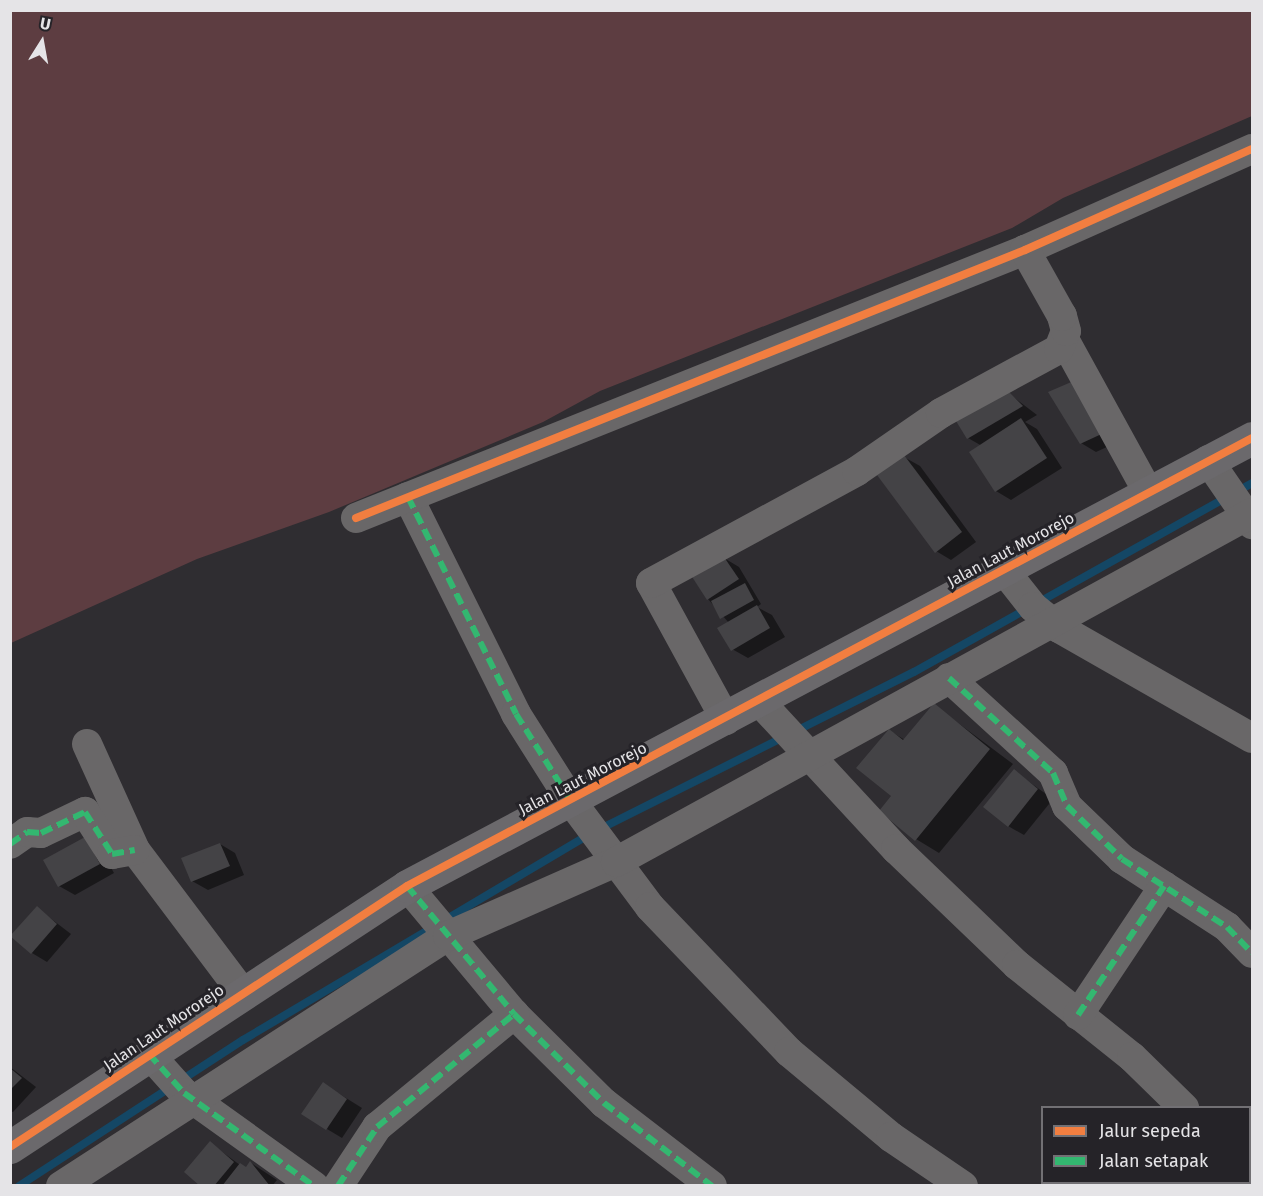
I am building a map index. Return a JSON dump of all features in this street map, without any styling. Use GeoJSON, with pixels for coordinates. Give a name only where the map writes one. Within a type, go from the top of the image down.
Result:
{"type":"FeatureCollection","features":[{"type":"Feature","properties":{"kind":"street"},"geometry":{"type":"LineString","coordinates":[[356,518],[1025,250],[1252,149]]}},
{"type":"Feature","properties":{"kind":"street"},"geometry":{"type":"LineString","coordinates":[[1025,250],[1062,316],[1065,341],[1148,492]]}},
{"type":"Feature","properties":{"kind":"street"},"geometry":{"type":"LineString","coordinates":[[726,720],[651,583],[857,471],[928,421],[1043,359],[1065,341]]}},
{"type":"Feature","properties":{"kind":"street","name":"Jalan Laut Mororejo"},"geometry":{"type":"LineString","coordinates":[[10,1147],[153,1060],[242,992],[429,912],[576,807],[726,720],[766,709],[1025,596],[1148,492],[1214,469],[1252,438]]}},
{"type":"Feature","properties":{"kind":"street"},"geometry":{"type":"LineString","coordinates":[[61,1185],[190,1098],[429,912],[608,852],[949,678],[1025,596],[1247,515],[1214,469]]}},
{"type":"Feature","properties":{"kind":"street"},"geometry":{"type":"LineString","coordinates":[[408,497],[516,714],[608,852],[694,958],[789,1052],[883,1130],[963,1185]]}},
{"type":"Feature","properties":{"kind":"street"},"geometry":{"type":"LineString","coordinates":[[1025,596],[1252,738]]}},
{"type":"Feature","properties":{"kind":"street"},"geometry":{"type":"LineString","coordinates":[[949,678],[1053,773],[1067,806],[1122,859],[1227,927],[1252,953]]}},
{"type":"Feature","properties":{"kind":"street"},"geometry":{"type":"LineString","coordinates":[[766,709],[803,753],[1017,965],[1183,1106]]}},
{"type":"Feature","properties":{"kind":"street"},"geometry":{"type":"LineString","coordinates":[[87,744],[135,850],[242,992]]}},
{"type":"Feature","properties":{"kind":"street"},"geometry":{"type":"LineString","coordinates":[[10,844],[27,832],[41,833],[85,812],[112,854],[135,850]]}},
{"type":"Feature","properties":{"kind":"street"},"geometry":{"type":"LineString","coordinates":[[1078,1015],[1164,886]]}},
{"type":"Feature","properties":{"kind":"street"},"geometry":{"type":"LineString","coordinates":[[429,912],[514,1014],[603,1103],[712,1185]]}},
{"type":"Feature","properties":{"kind":"street"},"geometry":{"type":"LineString","coordinates":[[339,1185],[377,1127],[514,1014]]}},
{"type":"Feature","properties":{"kind":"street"},"geometry":{"type":"LineString","coordinates":[[153,1060],[190,1098],[314,1185]]}},
{"type":"Feature","properties":{"kind":"shaded area"},"geometry":{"type":"Polygon","coordinates":[[[10,11],[1252,11],[1252,116],[1063,198],[1012,228],[600,391],[543,422],[329,512],[197,559],[11,643],[10,11]]]}},
{"type":"Feature","properties":{"kind":"building"},"geometry":{"type":"Polygon","coordinates":[[[1076,380],[1108,431],[1080,444],[1048,392],[1076,380]]]}},
{"type":"Feature","properties":{"kind":"building"},"geometry":{"type":"Polygon","coordinates":[[[1007,390],[1023,406],[967,439],[956,421],[1007,390]]]}},
{"type":"Feature","properties":{"kind":"building"},"geometry":{"type":"Polygon","coordinates":[[[1021,418],[1047,458],[995,492],[969,452],[1021,418]]]}},
{"type":"Feature","properties":{"kind":"building"},"geometry":{"type":"Polygon","coordinates":[[[904,455],[962,532],[935,553],[877,475],[904,455]]]}},
{"type":"Feature","properties":{"kind":"building"},"geometry":{"type":"Polygon","coordinates":[[[724,557],[739,579],[707,600],[687,569],[724,557]]]}},
{"type":"Feature","properties":{"kind":"building"},"geometry":{"type":"Polygon","coordinates":[[[745,583],[754,600],[720,619],[711,601],[745,583]]]}},
{"type":"Feature","properties":{"kind":"building"},"geometry":{"type":"Polygon","coordinates":[[[757,605],[770,628],[731,651],[717,628],[757,605]]]}},
{"type":"Feature","properties":{"kind":"building"},"geometry":{"type":"Polygon","coordinates":[[[934,703],[990,749],[915,841],[879,811],[891,796],[856,768],[889,729],[903,740],[934,703]]]}},
{"type":"Feature","properties":{"kind":"building"},"geometry":{"type":"Polygon","coordinates":[[[1014,769],[1038,789],[1008,827],[983,807],[1014,769]]]}},
{"type":"Feature","properties":{"kind":"building"},"geometry":{"type":"Polygon","coordinates":[[[85,837],[100,864],[58,887],[43,860],[85,837]]]}},
{"type":"Feature","properties":{"kind":"building"},"geometry":{"type":"Polygon","coordinates":[[[220,843],[230,866],[191,882],[181,858],[220,843]]]}},
{"type":"Feature","properties":{"kind":"building"},"geometry":{"type":"Polygon","coordinates":[[[37,906],[57,924],[31,954],[10,936],[37,906]]]}},
{"type":"Feature","properties":{"kind":"building"},"geometry":{"type":"Polygon","coordinates":[[[10,1068],[22,1078],[10,1090],[10,1068]]]}},
{"type":"Feature","properties":{"kind":"building"},"geometry":{"type":"Polygon","coordinates":[[[323,1082],[347,1099],[326,1130],[301,1114],[323,1082]]]}},
{"type":"Feature","properties":{"kind":"building"},"geometry":{"type":"Polygon","coordinates":[[[210,1141],[234,1162],[214,1186],[200,1186],[184,1172],[210,1141]]]}},
{"type":"Feature","properties":{"kind":"building"},"geometry":{"type":"Polygon","coordinates":[[[250,1161],[270,1186],[222,1186],[240,1163],[246,1167],[250,1161]]]}},
{"type":"Feature","properties":{"kind":"waterway"},"geometry":{"type":"LineString","coordinates":[[796,731],[914,672],[1252,483]]}},
{"type":"Feature","properties":{"kind":"waterway"},"geometry":{"type":"LineString","coordinates":[[600,829],[784,737]]}},
{"type":"Feature","properties":{"kind":"waterway"},"geometry":{"type":"LineString","coordinates":[[19,1186],[243,1040],[588,835]]}},
{"type":"Feature","properties":{"kind":"marked path"},"geometry":{"type":"LineString","coordinates":[[408,497],[516,714],[571,801]]}},
{"type":"Feature","properties":{"kind":"marked path"},"geometry":{"type":"LineString","coordinates":[[949,678],[1053,773],[1067,806],[1122,859],[1227,927],[1252,953]]}},
{"type":"Feature","properties":{"kind":"marked path"},"geometry":{"type":"LineString","coordinates":[[10,844],[27,832],[41,833],[85,812],[112,854],[135,850]]}},
{"type":"Feature","properties":{"kind":"marked path"},"geometry":{"type":"LineString","coordinates":[[407,886],[514,1014],[604,1103],[712,1186]]}},
{"type":"Feature","properties":{"kind":"marked path"},"geometry":{"type":"LineString","coordinates":[[1078,1015],[1164,886]]}},
{"type":"Feature","properties":{"kind":"marked path"},"geometry":{"type":"LineString","coordinates":[[338,1186],[377,1127],[514,1014]]}},
{"type":"Feature","properties":{"kind":"marked path"},"geometry":{"type":"LineString","coordinates":[[149,1054],[184,1093],[314,1186]]}},
{"type":"Feature","properties":{"kind":"cycle path"},"geometry":{"type":"LineString","coordinates":[[356,518],[1025,250],[1252,149]]}},
{"type":"Feature","properties":{"kind":"cycle path"},"geometry":{"type":"LineString","coordinates":[[10,1147],[407,886],[1252,438]]}}]}
